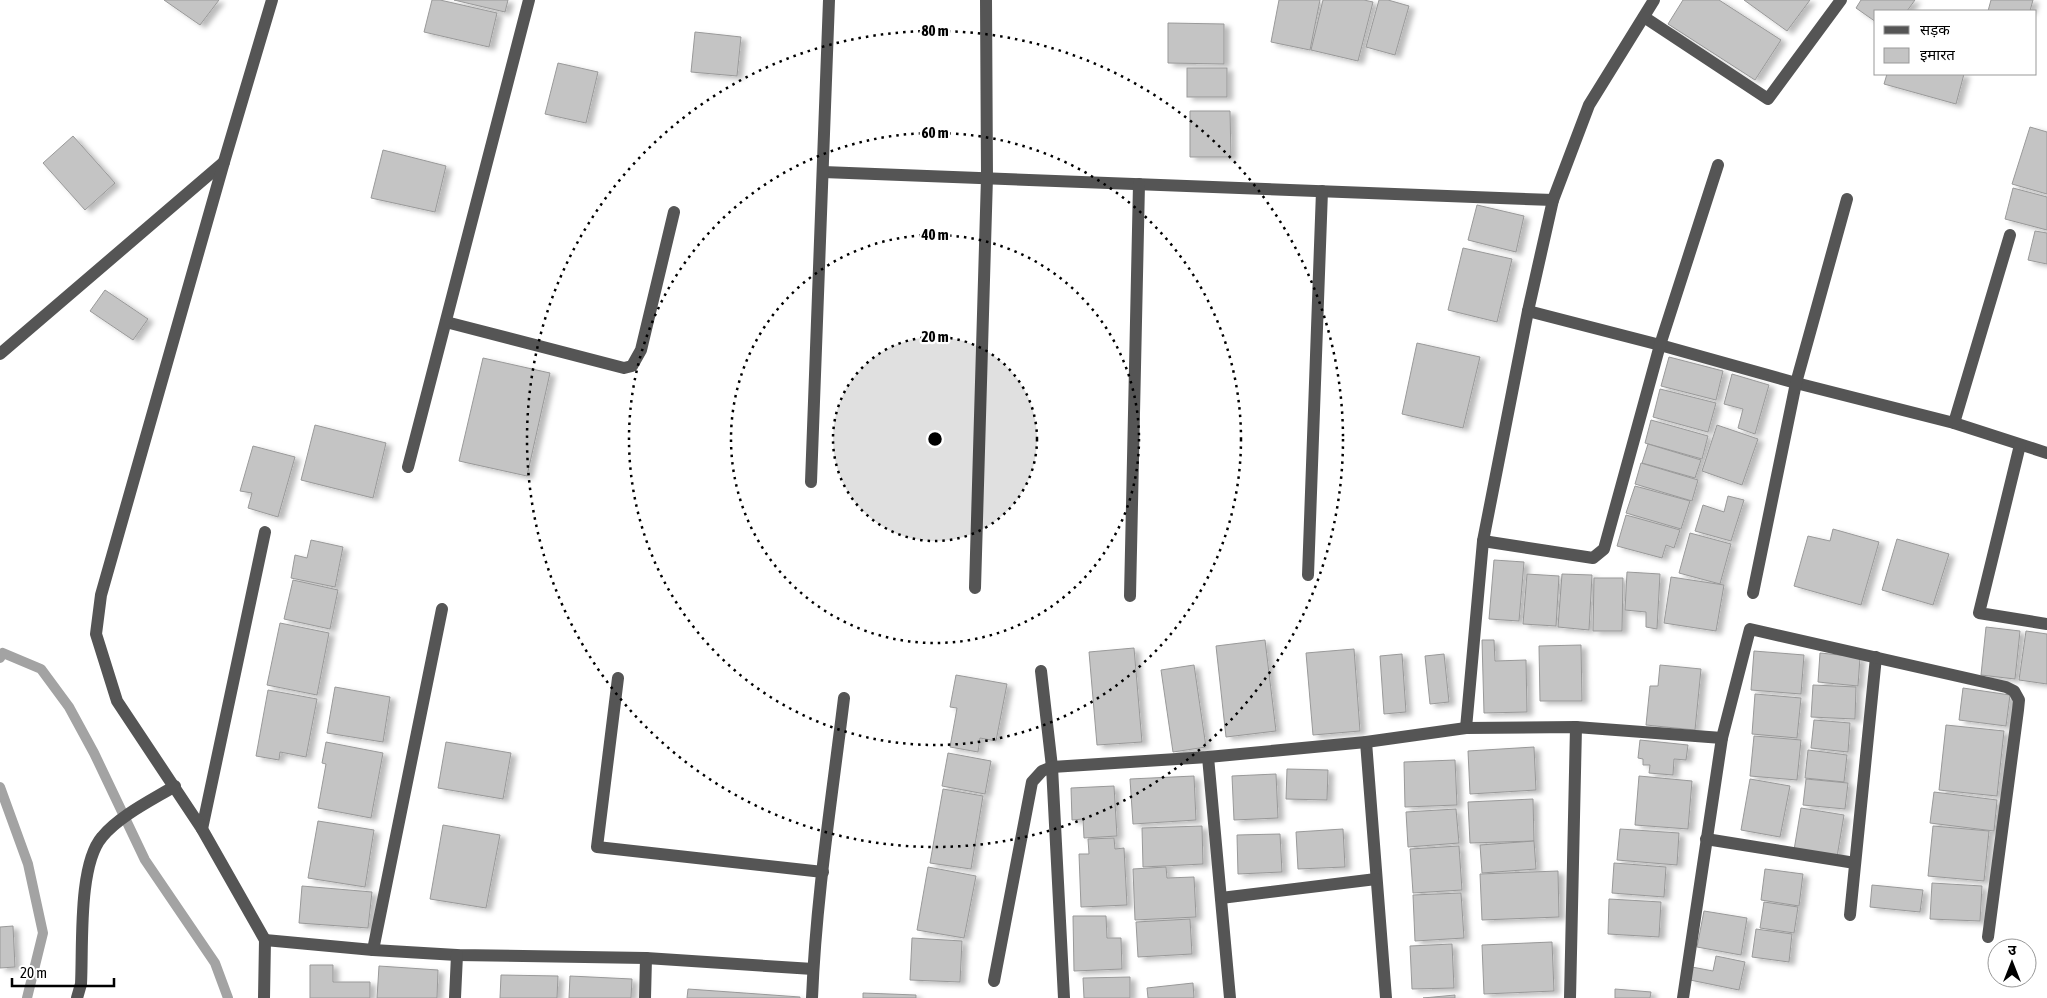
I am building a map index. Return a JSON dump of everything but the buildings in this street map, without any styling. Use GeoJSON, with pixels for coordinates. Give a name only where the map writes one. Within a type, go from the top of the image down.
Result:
{"type":"FeatureCollection","features":[{"type":"Feature","properties":{"kind":"street"},"geometry":{"type":"LineString","coordinates":[[264,998],[266,940],[202,829],[117,701],[96,634],[102,595],[224,162],[272,0]]}},
{"type":"Feature","properties":{"kind":"street"},"geometry":{"type":"LineString","coordinates":[[408,467],[529,0]]}},
{"type":"Feature","properties":{"kind":"street"},"geometry":{"type":"LineString","coordinates":[[811,482],[829,0]]}},
{"type":"Feature","properties":{"kind":"street"},"geometry":{"type":"LineString","coordinates":[[975,588],[987,177],[986,0]]}},
{"type":"Feature","properties":{"kind":"street"},"geometry":{"type":"LineString","coordinates":[[1466,728],[1483,542],[1528,311],[1553,200],[1589,104],[1654,0]]}},
{"type":"Feature","properties":{"kind":"street"},"geometry":{"type":"LineString","coordinates":[[1644,17],[1768,99],[1841,0]]}},
{"type":"Feature","properties":{"kind":"street"},"geometry":{"type":"LineString","coordinates":[[0,354],[224,162]]}},
{"type":"Feature","properties":{"kind":"street"},"geometry":{"type":"LineString","coordinates":[[1483,542],[1593,558],[1604,549],[1660,345],[1718,165]]}},
{"type":"Feature","properties":{"kind":"street"},"geometry":{"type":"LineString","coordinates":[[823,172],[1553,200]]}},
{"type":"Feature","properties":{"kind":"street"},"geometry":{"type":"LineString","coordinates":[[1130,596],[1139,184]]}},
{"type":"Feature","properties":{"kind":"street"},"geometry":{"type":"LineString","coordinates":[[1308,575],[1322,191]]}},
{"type":"Feature","properties":{"kind":"street"},"geometry":{"type":"LineString","coordinates":[[1753,594],[1796,383],[1847,199]]}},
{"type":"Feature","properties":{"kind":"street"},"geometry":{"type":"LineString","coordinates":[[446,322],[624,368],[632,366],[641,350],[674,212]]}},
{"type":"Feature","properties":{"kind":"street"},"geometry":{"type":"LineString","coordinates":[[1954,423],[2010,235]]}},
{"type":"Feature","properties":{"kind":"street"},"geometry":{"type":"LineString","coordinates":[[1528,311],[1954,423],[2047,453]]}},
{"type":"Feature","properties":{"kind":"street"},"geometry":{"type":"LineString","coordinates":[[2020,445],[1980,613],[2047,624]]}},
{"type":"Feature","properties":{"kind":"street"},"geometry":{"type":"LineString","coordinates":[[202,829],[265,532]]}},
{"type":"Feature","properties":{"kind":"street"},"geometry":{"type":"LineString","coordinates":[[373,950],[442,609]]}},
{"type":"Feature","properties":{"kind":"street"},"geometry":{"type":"LineString","coordinates":[[1684,998],[1722,738],[1750,629],[2006,687],[2014,691],[2019,700],[1988,937]]}},
{"type":"Feature","properties":{"kind":"street"},"geometry":{"type":"LineString","coordinates":[[1850,915],[1876,657]]}},
{"type":"Feature","properties":{"kind":"street"},"geometry":{"type":"LineString","coordinates":[[1041,671],[1052,767],[1064,998]]}},
{"type":"Feature","properties":{"kind":"street"},"geometry":{"type":"LineString","coordinates":[[618,678],[597,847],[823,872]]}},
{"type":"Feature","properties":{"kind":"street"},"geometry":{"type":"LineString","coordinates":[[812,998],[813,969],[823,872],[844,698]]}},
{"type":"Feature","properties":{"kind":"street"},"geometry":{"type":"LineString","coordinates":[[1570,998],[1576,727]]}},
{"type":"Feature","properties":{"kind":"street"},"geometry":{"type":"LineString","coordinates":[[994,981],[1032,782],[1042,771],[1052,767],[1208,757],[1366,742],[1466,728],[1576,727],[1722,738]]}},
{"type":"Feature","properties":{"kind":"street"},"geometry":{"type":"LineString","coordinates":[[1366,742],[1386,998]]}},
{"type":"Feature","properties":{"kind":"street"},"geometry":{"type":"LineString","coordinates":[[1208,757],[1230,998]]}},
{"type":"Feature","properties":{"kind":"street"},"geometry":{"type":"LineString","coordinates":[[77,998],[81,984],[85,879],[94,851],[101,838],[113,826],[175,786]]}},
{"type":"Feature","properties":{"kind":"street"},"geometry":{"type":"LineString","coordinates":[[1706,839],[1855,863]]}},
{"type":"Feature","properties":{"kind":"street"},"geometry":{"type":"LineString","coordinates":[[1221,898],[1376,879]]}},
{"type":"Feature","properties":{"kind":"street"},"geometry":{"type":"LineString","coordinates":[[266,940],[373,950],[457,955],[646,958],[813,969]]}},
{"type":"Feature","properties":{"kind":"street"},"geometry":{"type":"LineString","coordinates":[[455,998],[457,955]]}},
{"type":"Feature","properties":{"kind":"street"},"geometry":{"type":"LineString","coordinates":[[645,998],[646,958]]}},
{"type":"Feature","properties":{"kind":"waterway"},"geometry":{"type":"LineString","coordinates":[[0,658],[3,653],[41,669],[69,707],[94,753],[145,860],[215,963],[228,998]]}},
{"type":"Feature","properties":{"kind":"waterway"},"geometry":{"type":"LineString","coordinates":[[0,787],[28,864],[43,933],[27,998]]}}]}
